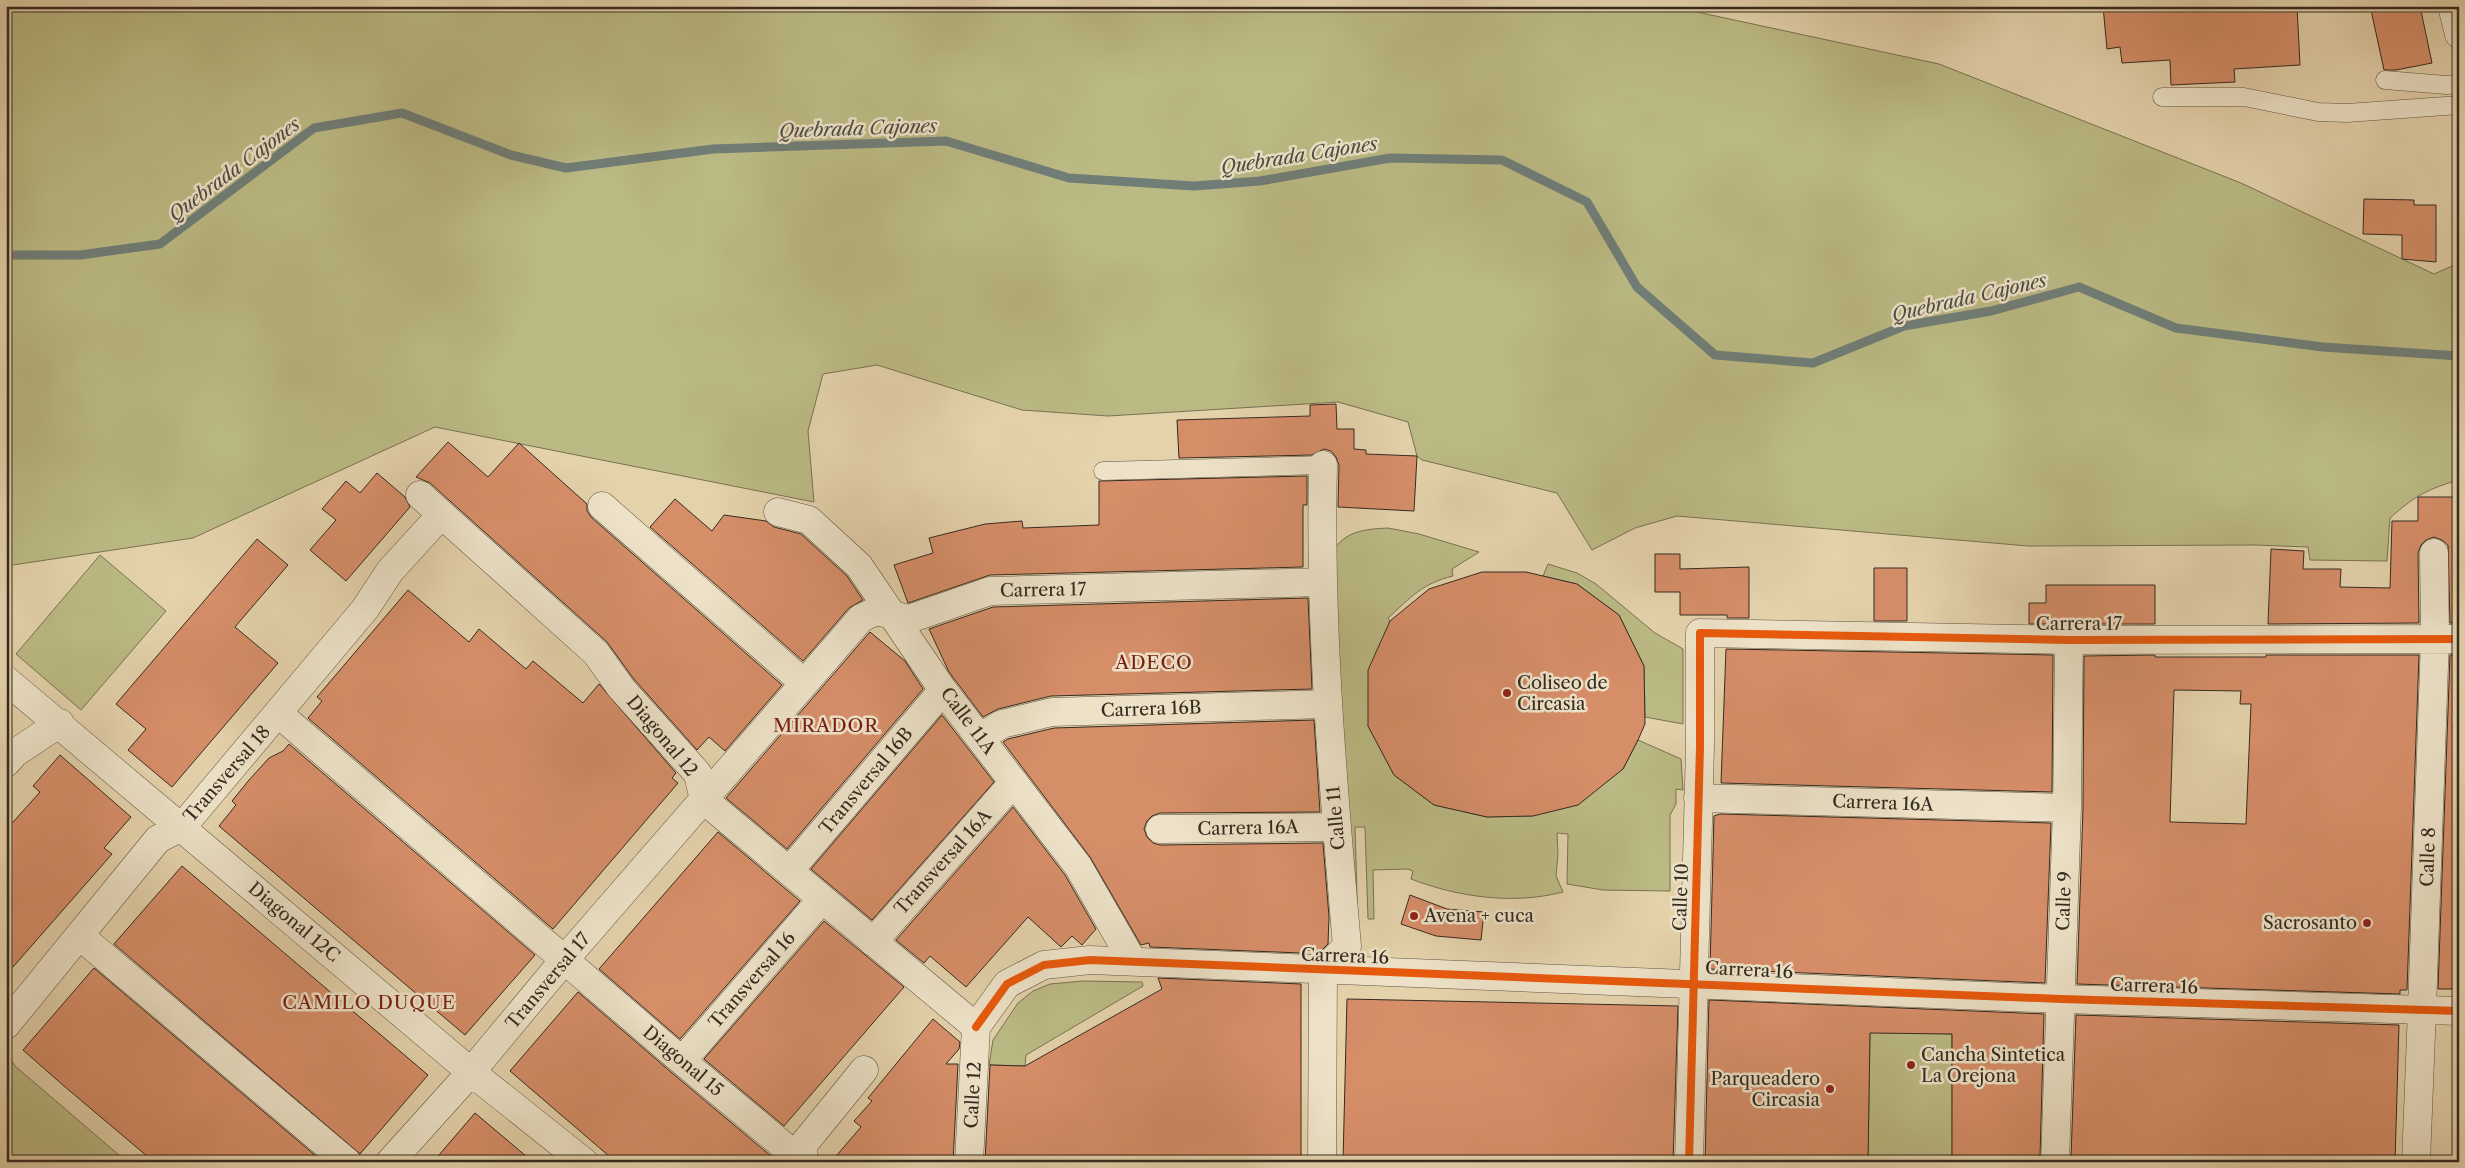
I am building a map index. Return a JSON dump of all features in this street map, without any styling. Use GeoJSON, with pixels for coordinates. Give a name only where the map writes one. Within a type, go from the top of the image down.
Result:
{"type":"FeatureCollection","features":[{"type":"Feature","properties":{"kind":"street","name":"Calle 11"},"geometry":{"type":"LineString","coordinates":[[1323,465],[1322,582],[1327,704],[1347,946],[1323,971]]}},
{"type":"Feature","properties":{"kind":"street","name":"Diagonal 12"},"geometry":{"type":"LineString","coordinates":[[420,495],[596,653],[621,688],[698,774],[704,800]]}},
{"type":"Feature","properties":{"kind":"street"},"geometry":{"type":"LineString","coordinates":[[602,506],[804,683]]}},
{"type":"Feature","properties":{"kind":"street","name":"Calle 11A"},"geometry":{"type":"LineString","coordinates":[[778,512],[809,520],[859,566],[882,597],[891,615],[943,690],[981,737],[1078,866],[1132,960]]}},
{"type":"Feature","properties":{"kind":"street","name":"Transversal 18"},"geometry":{"type":"LineString","coordinates":[[6,1025],[158,839],[182,827],[279,714],[365,609],[390,571],[441,515]]}},
{"type":"Feature","properties":{"kind":"street","name":"Calle 8"},"geometry":{"type":"LineString","coordinates":[[2416,1162],[2422,1009],[2447,639],[2434,552]]}},
{"type":"Feature","properties":{"kind":"street","name":"Carrera 17"},"geometry":{"type":"LineString","coordinates":[[704,800],[861,618],[876,611],[909,619],[990,590],[1322,582]]}},
{"type":"Feature","properties":{"kind":"street","name":"Carrera 17"},"geometry":{"type":"LineString","coordinates":[[1700,633],[2070,640],[2447,639]]}},
{"type":"Feature","properties":{"kind":"street","name":"Calle 10"},"geometry":{"type":"LineString","coordinates":[[1689,1162],[1700,633]]}},
{"type":"Feature","properties":{"kind":"street","name":"Calle 9"},"geometry":{"type":"LineString","coordinates":[[2055,1162],[2068,808],[2070,640]]}},
{"type":"Feature","properties":{"kind":"street","name":"Diagonal 12C"},"geometry":{"type":"LineString","coordinates":[[6,680],[60,723],[471,1072],[584,1162]]}},
{"type":"Feature","properties":{"kind":"street","name":"Transversal 16B"},"geometry":{"type":"LineString","coordinates":[[789,872],[943,690]]}},
{"type":"Feature","properties":{"kind":"street","name":"Carrera 16B"},"geometry":{"type":"LineString","coordinates":[[981,737],[1002,724],[1052,712],[1327,704]]}},
{"type":"Feature","properties":{"kind":"street","name":"Diagonal 15"},"geometry":{"type":"LineString","coordinates":[[279,714],[682,1061],[803,1162]]}},
{"type":"Feature","properties":{"kind":"street"},"geometry":{"type":"LineString","coordinates":[[6,763],[15,753],[60,723]]}},
{"type":"Feature","properties":{"kind":"street","name":"Transversal 16A"},"geometry":{"type":"LineString","coordinates":[[873,942],[1014,782]]}},
{"type":"Feature","properties":{"kind":"street","name":"Carrera 16A"},"geometry":{"type":"LineString","coordinates":[[1698,798],[2068,808]]}},
{"type":"Feature","properties":{"kind":"street"},"geometry":{"type":"LineString","coordinates":[[704,800],[976,1028]]}},
{"type":"Feature","properties":{"kind":"street","name":"Transversal 17"},"geometry":{"type":"LineString","coordinates":[[390,1162],[471,1072],[565,959],[704,800]]}},
{"type":"Feature","properties":{"kind":"street","name":"Carrera 16A"},"geometry":{"type":"LineString","coordinates":[[1160,829],[1336,827]]}},
{"type":"Feature","properties":{"kind":"street","name":"Transversal 16"},"geometry":{"type":"LineString","coordinates":[[682,1061],[822,899]]}},
{"type":"Feature","properties":{"kind":"street"},"geometry":{"type":"LineString","coordinates":[[80,936],[347,1162]]}},
{"type":"Feature","properties":{"kind":"street","name":"Carrera 16"},"geometry":{"type":"LineString","coordinates":[[976,1028],[1007,984],[1044,965],[1090,960],[1132,960],[1323,971],[1694,982],[2061,999],[2459,1011]]}},
{"type":"Feature","properties":{"kind":"street"},"geometry":{"type":"LineString","coordinates":[[1322,1162],[1323,971]]}},
{"type":"Feature","properties":{"kind":"street","name":"Calle 12"},"geometry":{"type":"LineString","coordinates":[[969,1162],[976,1028]]}},
{"type":"Feature","properties":{"kind":"street"},"geometry":{"type":"LineString","coordinates":[[803,1162],[803,1145],[864,1070]]}},
{"type":"Feature","properties":{"kind":"lane"},"geometry":{"type":"LineString","coordinates":[[2384,80],[2446,86],[2459,84]]}},
{"type":"Feature","properties":{"kind":"lane"},"geometry":{"type":"LineString","coordinates":[[2162,97],[2244,97],[2318,112],[2347,113],[2459,105]]}},
{"type":"Feature","properties":{"kind":"lane"},"geometry":{"type":"LineString","coordinates":[[1103,471],[1323,465]]}},
{"type":"Feature","properties":{"kind":"shaded area"},"geometry":{"type":"Polygon","coordinates":[[[6,6],[1669,6],[1939,64],[2241,183],[2434,274],[2459,263],[2459,480],[2422,494],[2390,518],[2387,561],[2310,560],[2308,547],[2256,545],[2028,546],[1677,516],[1635,528],[1592,550],[1557,493],[1422,460],[1417,456],[1408,422],[1338,402],[1108,416],[1022,410],[877,365],[823,374],[808,431],[814,502],[435,427],[193,538],[6,566],[6,6]]]}},
{"type":"Feature","properties":{"kind":"shaded area"},"geometry":{"type":"Polygon","coordinates":[[[1388,528],[1419,534],[1479,552],[1452,569],[1453,576],[1425,587],[1388,618],[1390,621],[1368,726],[1394,775],[1434,805],[1487,817],[1533,816],[1623,769],[1638,740],[1681,759],[1683,790],[1676,789],[1676,804],[1670,815],[1670,891],[1603,890],[1567,884],[1568,834],[1557,833],[1556,876],[1563,892],[1525,898],[1486,897],[1448,890],[1411,879],[1413,871],[1408,869],[1373,870],[1374,919],[1368,919],[1365,827],[1355,827],[1358,930],[1338,704],[1336,547],[1341,541],[1353,534],[1366,530],[1388,528]]]}},
{"type":"Feature","properties":{"kind":"shaded area"},"geometry":{"type":"Polygon","coordinates":[[[100,555],[166,611],[81,710],[16,654],[100,555]]]}},
{"type":"Feature","properties":{"kind":"shaded area"},"geometry":{"type":"Polygon","coordinates":[[[1548,564],[1577,573],[1596,584],[1655,633],[1683,649],[1683,724],[1645,717],[1644,666],[1619,615],[1577,584],[1543,576],[1548,564]]]}},
{"type":"Feature","properties":{"kind":"shaded area"},"geometry":{"type":"Polygon","coordinates":[[[1083,981],[1142,982],[1143,986],[1026,1055],[1025,1066],[989,1065],[993,1040],[1018,1003],[1033,991],[1050,984],[1083,981]]]}},
{"type":"Feature","properties":{"kind":"shaded area","name":"Cancha Sintetica La Orejona"},"geometry":{"type":"Polygon","coordinates":[[[1870,1032],[1952,1034],[1952,1162],[1868,1162],[1870,1032]]]}},
{"type":"Feature","properties":{"kind":"shaded area"},"geometry":{"type":"Polygon","coordinates":[[[6,1051],[15,1066],[127,1162],[6,1162],[6,1051]]]}},
{"type":"Feature","properties":{"kind":"building"},"geometry":{"type":"Polygon","coordinates":[[[2103,6],[2297,6],[2300,65],[2234,69],[2235,82],[2171,85],[2170,60],[2122,63],[2120,47],[2107,49],[2103,6]]]}},
{"type":"Feature","properties":{"kind":"building"},"geometry":{"type":"Polygon","coordinates":[[[2388,6],[2420,6],[2432,63],[2396,70],[2384,70],[2371,10],[2388,6]]]}},
{"type":"Feature","properties":{"kind":"building"},"geometry":{"type":"Polygon","coordinates":[[[2364,199],[2414,200],[2414,205],[2436,205],[2436,262],[2402,259],[2402,235],[2363,234],[2364,199]]]}},
{"type":"Feature","properties":{"kind":"building"},"geometry":{"type":"Polygon","coordinates":[[[1336,404],[1337,429],[1354,429],[1354,449],[1366,450],[1366,454],[1417,456],[1414,511],[1338,507],[1339,465],[1331,451],[1324,449],[1312,455],[1179,458],[1177,420],[1310,416],[1310,405],[1336,404]]]}},
{"type":"Feature","properties":{"kind":"building"},"geometry":{"type":"Polygon","coordinates":[[[448,442],[488,477],[519,443],[587,504],[587,511],[592,518],[782,685],[725,751],[709,737],[697,750],[633,678],[607,642],[430,483],[416,477],[448,442]]]}},
{"type":"Feature","properties":{"kind":"building"},"geometry":{"type":"Polygon","coordinates":[[[377,473],[405,497],[410,507],[346,581],[310,550],[336,520],[322,509],[346,481],[360,493],[377,473]]]}},
{"type":"Feature","properties":{"kind":"building"},"geometry":{"type":"Polygon","coordinates":[[[1307,476],[1307,505],[1303,505],[1303,567],[990,575],[908,603],[894,565],[933,553],[929,538],[985,524],[1022,521],[1023,528],[1099,525],[1099,481],[1307,476]]]}},
{"type":"Feature","properties":{"kind":"building"},"geometry":{"type":"Polygon","coordinates":[[[2418,497],[2459,497],[2459,623],[2450,623],[2448,545],[2434,537],[2426,540],[2421,545],[2418,553],[2419,623],[2268,624],[2271,549],[2304,551],[2303,569],[2341,569],[2340,587],[2390,588],[2392,521],[2418,521],[2418,497]]]}},
{"type":"Feature","properties":{"kind":"building"},"geometry":{"type":"Polygon","coordinates":[[[675,499],[712,531],[724,515],[766,521],[774,527],[801,534],[847,576],[863,600],[849,608],[803,661],[650,527],[675,499]]]}},
{"type":"Feature","properties":{"kind":"building"},"geometry":{"type":"Polygon","coordinates":[[[257,539],[288,565],[235,627],[278,663],[172,787],[128,750],[146,729],[116,704],[257,539]]]}},
{"type":"Feature","properties":{"kind":"building"},"geometry":{"type":"Polygon","coordinates":[[[1655,554],[1680,554],[1680,569],[1749,567],[1749,618],[1727,618],[1727,615],[1680,615],[1680,592],[1655,592],[1655,554]]]}},
{"type":"Feature","properties":{"kind":"building"},"geometry":{"type":"Polygon","coordinates":[[[1874,568],[1907,568],[1907,621],[1874,621],[1874,568]]]}},
{"type":"Feature","properties":{"kind":"building","name":"Coliseo de Circasia"},"geometry":{"type":"Polygon","coordinates":[[[1482,572],[1526,572],[1577,584],[1619,615],[1644,666],[1645,724],[1638,740],[1623,769],[1578,805],[1533,816],[1487,817],[1434,805],[1394,775],[1368,726],[1368,670],[1390,621],[1429,589],[1482,572]]]}},
{"type":"Feature","properties":{"kind":"building"},"geometry":{"type":"Polygon","coordinates":[[[2046,585],[2155,585],[2155,624],[2029,624],[2029,603],[2046,603],[2046,585]]]}},
{"type":"Feature","properties":{"kind":"building"},"geometry":{"type":"Polygon","coordinates":[[[408,590],[469,642],[479,629],[526,669],[533,661],[583,703],[599,684],[676,773],[672,778],[678,783],[553,929],[308,718],[322,701],[317,697],[408,590]]]}},
{"type":"Feature","properties":{"kind":"building"},"geometry":{"type":"Polygon","coordinates":[[[1308,598],[1312,689],[1051,696],[998,709],[983,717],[949,672],[929,629],[993,607],[1308,598]]]}},
{"type":"Feature","properties":{"kind":"building"},"geometry":{"type":"Polygon","coordinates":[[[870,632],[905,661],[923,689],[787,849],[726,798],[870,632]]]}},
{"type":"Feature","properties":{"kind":"building"},"geometry":{"type":"Polygon","coordinates":[[[1726,649],[2053,655],[2052,792],[1721,783],[1726,649]]]}},
{"type":"Feature","properties":{"kind":"building"},"geometry":{"type":"Polygon","coordinates":[[[2266,655],[2419,655],[2407,990],[2400,990],[2400,994],[2077,984],[2083,808],[2084,656],[2266,657],[2266,655]],[[2174,690],[2170,822],[2246,824],[2251,704],[2240,704],[2241,691],[2174,690]]]}},
{"type":"Feature","properties":{"kind":"building"},"geometry":{"type":"Polygon","coordinates":[[[2450,655],[2459,655],[2459,989],[2438,989],[2450,655]]]}},
{"type":"Feature","properties":{"kind":"building"},"geometry":{"type":"Polygon","coordinates":[[[942,715],[994,782],[872,920],[811,869],[942,715]]]}},
{"type":"Feature","properties":{"kind":"building"},"geometry":{"type":"Polygon","coordinates":[[[1314,720],[1320,812],[1160,813],[1152,816],[1147,821],[1144,829],[1147,837],[1153,843],[1160,845],[1323,843],[1329,917],[1328,944],[1321,951],[1301,950],[1301,953],[1150,947],[1149,943],[1141,945],[1090,857],[1003,742],[1008,739],[1054,728],[1314,720]]]}},
{"type":"Feature","properties":{"kind":"building"},"geometry":{"type":"Polygon","coordinates":[[[289,744],[535,955],[465,1035],[219,826],[236,805],[232,801],[249,780],[269,758],[283,751],[289,744]]]}},
{"type":"Feature","properties":{"kind":"building"},"geometry":{"type":"Polygon","coordinates":[[[60,755],[131,817],[104,848],[112,854],[6,975],[6,830],[40,792],[33,786],[60,755]]]}},
{"type":"Feature","properties":{"kind":"building"},"geometry":{"type":"Polygon","coordinates":[[[1013,807],[1065,875],[1096,929],[1082,945],[1072,936],[1061,947],[1028,917],[966,987],[930,956],[924,963],[896,940],[1013,807]]]}},
{"type":"Feature","properties":{"kind":"building"},"geometry":{"type":"Polygon","coordinates":[[[1720,814],[2051,823],[2045,983],[1710,969],[1714,816],[1720,814]]]}},
{"type":"Feature","properties":{"kind":"building"},"geometry":{"type":"Polygon","coordinates":[[[718,832],[800,901],[680,1039],[599,969],[718,832]]]}},
{"type":"Feature","properties":{"kind":"building"},"geometry":{"type":"Polygon","coordinates":[[[182,866],[428,1075],[360,1154],[114,944],[182,866]]]}},
{"type":"Feature","properties":{"kind":"building"},"geometry":{"type":"Polygon","coordinates":[[[1410,895],[1447,909],[1484,912],[1481,940],[1436,936],[1401,924],[1410,895]]]}},
{"type":"Feature","properties":{"kind":"building"},"geometry":{"type":"Polygon","coordinates":[[[824,921],[904,987],[784,1126],[704,1059],[824,921]]]}},
{"type":"Feature","properties":{"kind":"building"},"geometry":{"type":"Polygon","coordinates":[[[94,968],[323,1162],[154,1162],[64,1086],[23,1050],[94,968]]]}},
{"type":"Feature","properties":{"kind":"building"},"geometry":{"type":"Polygon","coordinates":[[[1158,978],[1301,984],[1301,1162],[985,1162],[990,1065],[1025,1066],[1162,989],[1158,978]]]}},
{"type":"Feature","properties":{"kind":"building"},"geometry":{"type":"Polygon","coordinates":[[[578,992],[778,1162],[616,1162],[510,1071],[578,992]]]}},
{"type":"Feature","properties":{"kind":"building"},"geometry":{"type":"Polygon","coordinates":[[[1347,999],[1678,1006],[1673,1162],[1343,1162],[1347,999]]]}},
{"type":"Feature","properties":{"kind":"building"},"geometry":{"type":"Polygon","coordinates":[[[1709,1000],[2044,1014],[2040,1156],[2037,1156],[2037,1162],[1952,1162],[1952,1034],[1870,1033],[1868,1162],[1705,1162],[1709,1000]]]}},
{"type":"Feature","properties":{"kind":"building"},"geometry":{"type":"Polygon","coordinates":[[[2076,1015],[2399,1025],[2395,1162],[2146,1162],[2071,1158],[2076,1015]]]}},
{"type":"Feature","properties":{"kind":"building"},"geometry":{"type":"Polygon","coordinates":[[[933,1019],[960,1042],[959,1049],[946,1064],[958,1064],[953,1162],[831,1162],[861,1127],[854,1121],[872,1101],[868,1098],[933,1019]]]}},
{"type":"Feature","properties":{"kind":"building"},"geometry":{"type":"Polygon","coordinates":[[[475,1113],[533,1162],[433,1162],[475,1113]]]}},
{"type":"Feature","properties":{"kind":"waterway","name":"Quebrada Cajones"},"geometry":{"type":"LineString","coordinates":[[6,255],[80,255],[160,244],[314,128],[402,113],[511,155],[566,168],[713,149],[946,141],[1069,178],[1194,186],[1260,181],[1390,158],[1502,160],[1587,202],[1637,287],[1715,355],[1813,363],[1904,326],[1991,311],[2079,287],[2176,328],[2323,347],[2459,356]]}},
{"type":"Feature","properties":{"kind":"cycle path"},"geometry":{"type":"LineString","coordinates":[[1689,1162],[1700,747],[1700,633],[2069,640],[2459,639]]}},
{"type":"Feature","properties":{"kind":"cycle path"},"geometry":{"type":"LineString","coordinates":[[976,1027],[1007,984],[1044,965],[1090,960],[2061,999],[2459,1011]]}},
{"type":"Feature","properties":{"kind":"place","name":"Coliseo de Circasia"},"geometry":{"type":"Point","coordinates":[1507,693]}},
{"type":"Feature","properties":{"kind":"place","name":"Avena + cuca"},"geometry":{"type":"Point","coordinates":[1414,916]}},
{"type":"Feature","properties":{"kind":"place","name":"Sacrosanto"},"geometry":{"type":"Point","coordinates":[2367,923]}},
{"type":"Feature","properties":{"kind":"place","name":"Cancha Sintetica La Orejona"},"geometry":{"type":"Point","coordinates":[1911,1065]}},
{"type":"Feature","properties":{"kind":"place","name":"Parqueadero Circasia"},"geometry":{"type":"Point","coordinates":[1830,1089]}},
{"type":"Feature","properties":{"kind":"district","name":"ADECO"},"geometry":{"type":"Point","coordinates":[1154,662]}},
{"type":"Feature","properties":{"kind":"district","name":"MIRADOR"},"geometry":{"type":"Point","coordinates":[826,725]}},
{"type":"Feature","properties":{"kind":"district","name":"CAMILO DUQUE"},"geometry":{"type":"Point","coordinates":[369,1002]}}]}
